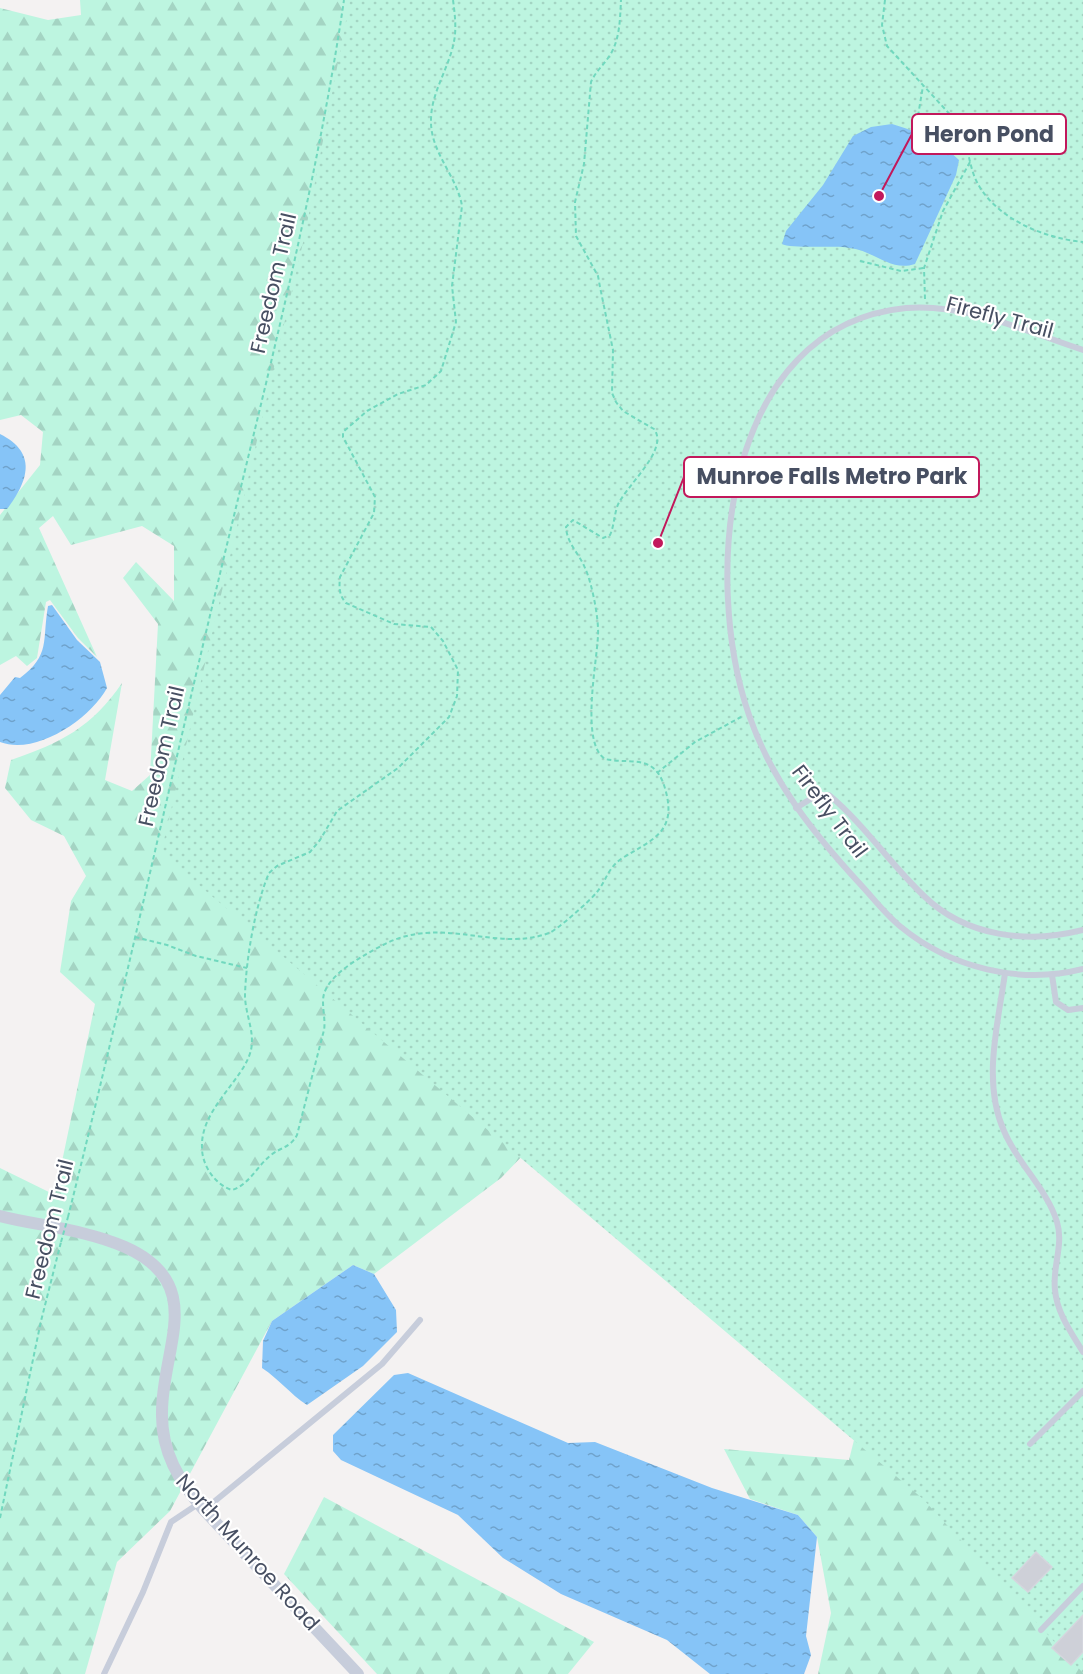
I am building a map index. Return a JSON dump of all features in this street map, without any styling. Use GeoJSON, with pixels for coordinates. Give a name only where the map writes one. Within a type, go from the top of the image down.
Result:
{"type":"FeatureCollection","features":[{"type":"Feature","properties":{"kind":"street","name":"North Munroe Road"},"geometry":{"type":"LineString","coordinates":[[0,1216],[102,1239],[125,1247],[142,1256],[167,1282],[174,1299],[176,1316],[161,1412],[171,1464],[182,1484],[202,1507],[358,1674]]}},
{"type":"Feature","properties":{"kind":"lane"},"geometry":{"type":"LineString","coordinates":[[1083,350],[980,317],[926,308],[905,308],[876,314],[831,334],[793,364],[767,401],[749,444],[734,498],[726,565],[728,616],[733,653],[749,714],[766,755],[796,808],[823,843],[903,929],[942,954],[982,969],[1005,973],[1052,975],[1083,969]]}},
{"type":"Feature","properties":{"kind":"lane"},"geometry":{"type":"LineString","coordinates":[[796,808],[817,795],[829,795],[924,896],[944,911],[972,926],[1025,938],[1083,930]]}},
{"type":"Feature","properties":{"kind":"lane"},"geometry":{"type":"LineString","coordinates":[[1005,973],[994,1051],[993,1088],[1004,1131],[1056,1221],[1060,1238],[1054,1288],[1058,1307],[1083,1352]]}},
{"type":"Feature","properties":{"kind":"lane"},"geometry":{"type":"LineString","coordinates":[[1052,975],[1056,1002],[1068,1010],[1083,1008]]}},
{"type":"Feature","properties":{"kind":"lane"},"geometry":{"type":"LineString","coordinates":[[104,1674],[143,1592],[171,1522],[202,1507],[382,1364],[420,1320]]}},
{"type":"Feature","properties":{"kind":"lane"},"geometry":{"type":"LineString","coordinates":[[1030,1444],[1083,1391]]}},
{"type":"Feature","properties":{"kind":"lane"},"geometry":{"type":"LineString","coordinates":[[1041,1630],[1083,1586]]}},
{"type":"Feature","properties":{"kind":"path","name":"Freedom Trail"},"geometry":{"type":"LineString","coordinates":[[0,1518],[41,1321],[135,937],[166,795],[301,227],[332,82],[344,0]]}},
{"type":"Feature","properties":{"kind":"path"},"geometry":{"type":"LineString","coordinates":[[453,0],[453,45],[437,91],[430,122],[438,150],[460,194],[462,206],[452,286],[456,322],[447,357],[434,381],[398,394],[367,411],[343,432],[343,437],[375,497],[375,504],[374,513],[340,577],[339,588],[341,597],[346,603],[394,624],[431,627],[437,633],[458,670],[459,684],[454,707],[449,717],[437,729],[382,781],[338,811],[310,852],[277,866],[269,873],[247,968],[245,998],[252,1040],[250,1053],[213,1111],[204,1133],[202,1148],[213,1176],[223,1188],[232,1191],[247,1180],[271,1155],[293,1143],[297,1135],[324,1030],[323,996],[328,984],[382,946],[409,934],[476,934],[514,939],[549,933],[558,928],[598,891],[614,864],[649,845],[659,836],[664,826],[668,806],[664,784],[657,773],[645,763],[635,759],[604,759],[594,748],[591,729],[599,626],[589,578],[567,536],[567,527],[573,520],[598,537],[603,538],[609,535],[623,495],[649,462],[658,442],[658,434],[654,429],[623,411],[612,393],[613,350],[598,276],[581,249],[575,228],[575,202],[584,164],[591,82],[596,71],[609,57],[615,44],[621,0]]}},
{"type":"Feature","properties":{"kind":"path"},"geometry":{"type":"LineString","coordinates":[[885,0],[882,25],[887,46],[948,112],[964,134],[970,162],[982,192],[1006,214],[1045,234],[1083,242]]}},
{"type":"Feature","properties":{"kind":"path"},"geometry":{"type":"LineString","coordinates":[[918,116],[923,86]]}},
{"type":"Feature","properties":{"kind":"path"},"geometry":{"type":"LineString","coordinates":[[926,308],[924,268],[943,211],[970,162]]}},
{"type":"Feature","properties":{"kind":"path"},"geometry":{"type":"LineString","coordinates":[[860,261],[901,271],[924,268]]}},
{"type":"Feature","properties":{"kind":"path"},"geometry":{"type":"LineString","coordinates":[[657,773],[695,742],[749,714]]}},
{"type":"Feature","properties":{"kind":"path"},"geometry":{"type":"LineString","coordinates":[[135,937],[196,956],[247,968]]}},
{"type":"Feature","properties":{"kind":"green space"},"geometry":{"type":"Polygon","coordinates":[[[80,0],[1083,0],[1083,1674],[818,1674],[831,1613],[817,1537],[798,1515],[750,1499],[724,1449],[849,1460],[854,1440],[604,1071],[501,1178],[374,1274],[353,1265],[272,1321],[170,1511],[117,1562],[85,1674],[0,1674],[0,1168],[55,1195],[95,1004],[60,972],[71,901],[86,876],[64,836],[31,820],[5,788],[11,760],[45,747],[74,732],[99,711],[122,683],[105,780],[132,791],[150,775],[158,624],[123,578],[136,562],[174,601],[174,546],[142,526],[71,545],[53,516],[39,528],[97,657],[78,638],[50,600],[46,602],[37,658],[27,666],[16,656],[0,665],[0,515],[40,465],[43,432],[21,415],[0,420],[0,8],[48,20],[81,15],[80,0]]]}},
{"type":"Feature","properties":{"kind":"green space"},"geometry":{"type":"Polygon","coordinates":[[[350,0],[1083,0],[1083,1673],[923,1499],[161,853],[305,234],[350,0]]]}},
{"type":"Feature","properties":{"kind":"green space"},"geometry":{"type":"Polygon","coordinates":[[[324,1497],[594,1642],[568,1674],[377,1674],[284,1574],[324,1497]]]}},
{"type":"Feature","properties":{"kind":"water"},"geometry":{"type":"Polygon","coordinates":[[[892,124],[928,138],[944,147],[959,160],[956,175],[915,264],[898,265],[850,248],[782,244],[786,231],[823,185],[853,136],[871,127],[892,124]]]}},
{"type":"Feature","properties":{"kind":"water"},"geometry":{"type":"Polygon","coordinates":[[[0,434],[20,450],[26,468],[20,488],[7,509],[0,509],[0,434]]]}},
{"type":"Feature","properties":{"kind":"water"},"geometry":{"type":"Polygon","coordinates":[[[52,605],[77,640],[100,662],[107,688],[88,711],[61,732],[30,744],[14,745],[0,742],[0,695],[15,677],[20,678],[37,662],[43,646],[48,606],[52,605]]]}},
{"type":"Feature","properties":{"kind":"water"},"geometry":{"type":"Polygon","coordinates":[[[353,1265],[374,1274],[396,1310],[397,1332],[363,1366],[307,1405],[262,1368],[263,1341],[272,1321],[353,1265]]]}},
{"type":"Feature","properties":{"kind":"water"},"geometry":{"type":"Polygon","coordinates":[[[408,1373],[568,1443],[595,1442],[712,1488],[798,1515],[817,1537],[806,1636],[811,1655],[804,1674],[710,1674],[667,1640],[561,1594],[503,1558],[458,1515],[341,1460],[333,1451],[333,1435],[394,1375],[408,1373]]]}},
{"type":"Feature","properties":{"kind":"building"},"geometry":{"type":"Polygon","coordinates":[[[1036,1552],[1052,1567],[1028,1592],[1012,1578],[1036,1552]]]}},
{"type":"Feature","properties":{"kind":"building"},"geometry":{"type":"Polygon","coordinates":[[[1083,1615],[1083,1652],[1071,1665],[1052,1648],[1083,1615]]]}},
{"type":"Feature","properties":{"kind":"place","name":"Heron Pond"},"geometry":{"type":"Point","coordinates":[879,196]}},
{"type":"Feature","properties":{"kind":"place","name":"Munroe Falls Metro Park"},"geometry":{"type":"Point","coordinates":[658,543]}}]}
